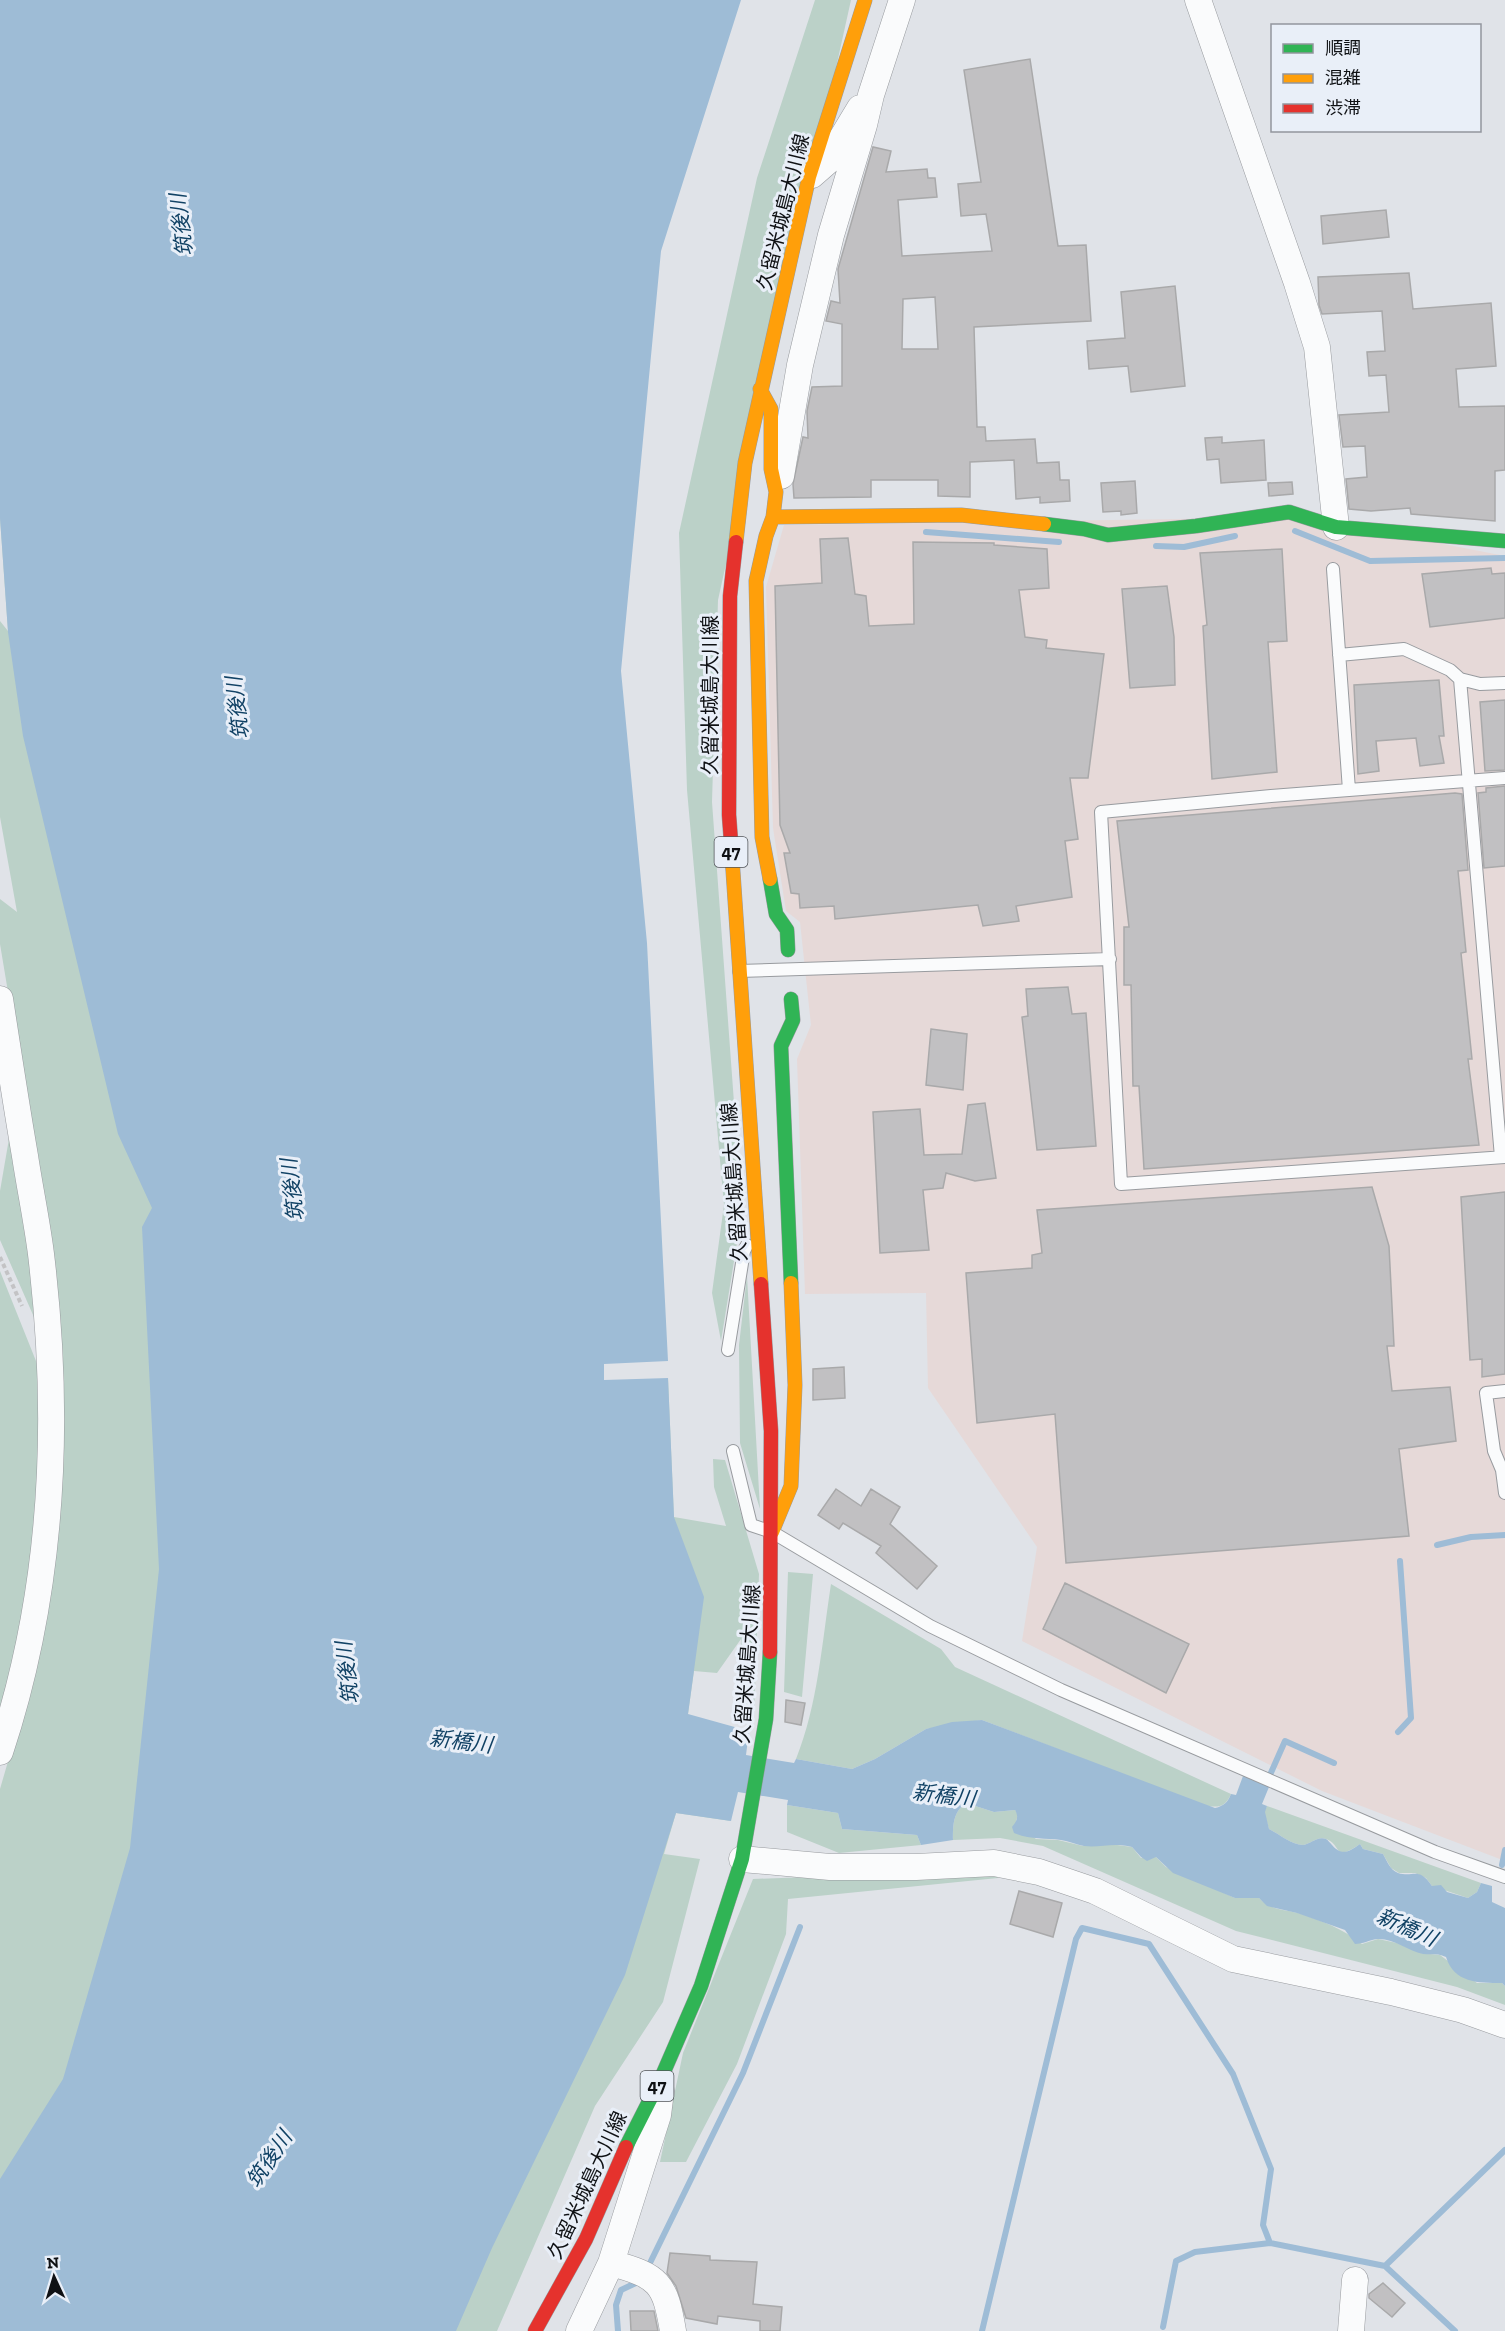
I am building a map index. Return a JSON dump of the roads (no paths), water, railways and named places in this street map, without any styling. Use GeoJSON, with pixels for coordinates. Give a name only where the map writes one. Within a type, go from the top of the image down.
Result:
{"type":"FeatureCollection","features":[{"type":"Feature","properties":{"kind":"main road","name":"久留米城島大川線"},"geometry":{"type":"LineString","coordinates":[[535,2331],[586,2239],[701,1986],[742,1859],[766,1719],[771,1639],[771,1431],[729,815],[730,597],[745,463],[760,388],[809,177],[864,0]]}},
{"type":"Feature","properties":{"kind":"main road"},"geometry":{"type":"LineString","coordinates":[[760,388],[771,409],[771,469],[775,505],[756,581],[762,837],[776,914],[787,930],[788,950]]}},
{"type":"Feature","properties":{"kind":"main road"},"geometry":{"type":"LineString","coordinates":[[775,505],[961,515],[1084,529],[1108,535],[1196,526],[1289,512],[1336,527],[1505,541]]}},
{"type":"Feature","properties":{"kind":"main road"},"geometry":{"type":"LineString","coordinates":[[772,1532],[791,1486],[795,1385],[781,1046],[793,1020],[791,999]]}},
{"type":"Feature","properties":{"kind":"street"},"geometry":{"type":"LineString","coordinates":[[775,505],[784,466],[800,365],[831,235],[871,94],[902,0]]}},
{"type":"Feature","properties":{"kind":"street"},"geometry":{"type":"LineString","coordinates":[[1198,0],[1297,283],[1317,347],[1336,527]]}},
{"type":"Feature","properties":{"kind":"street"},"geometry":{"type":"LineString","coordinates":[[809,177],[828,161],[857,112],[871,94]]}},
{"type":"Feature","properties":{"kind":"street"},"geometry":{"type":"LineString","coordinates":[[0,999],[40,1254],[50,1367],[52,1422],[40,1586],[25,1664],[0,1752]]}},
{"type":"Feature","properties":{"kind":"street"},"geometry":{"type":"LineString","coordinates":[[742,1859],[830,1867],[916,1867],[994,1863],[1039,1872],[1095,1891],[1233,1959],[1390,1992],[1463,2010],[1505,2025]]}},
{"type":"Feature","properties":{"kind":"street"},"geometry":{"type":"LineString","coordinates":[[579,2331],[611,2263],[658,2115],[662,2076]]}},
{"type":"Feature","properties":{"kind":"street"},"geometry":{"type":"LineString","coordinates":[[611,2263],[626,2267],[658,2282],[668,2302],[673,2331]]}},
{"type":"Feature","properties":{"kind":"street"},"geometry":{"type":"LineString","coordinates":[[1351,2331],[1355,2280]]}},
{"type":"Feature","properties":{"kind":"lane"},"geometry":{"type":"LineString","coordinates":[[1333,569],[1349,790]]}},
{"type":"Feature","properties":{"kind":"lane"},"geometry":{"type":"LineString","coordinates":[[1339,655],[1404,649],[1450,670],[1460,679],[1480,684],[1505,683]]}},
{"type":"Feature","properties":{"kind":"lane"},"geometry":{"type":"LineString","coordinates":[[1460,679],[1468,781],[1503,1157],[1121,1184],[1101,812],[1349,790],[1468,781],[1505,778]]}},
{"type":"Feature","properties":{"kind":"lane"},"geometry":{"type":"LineString","coordinates":[[739,971],[1110,959]]}},
{"type":"Feature","properties":{"kind":"lane"},"geometry":{"type":"LineString","coordinates":[[728,1350],[744,1251],[757,1229]]}},
{"type":"Feature","properties":{"kind":"lane"},"geometry":{"type":"LineString","coordinates":[[1505,1391],[1486,1393],[1494,1451],[1502,1470],[1505,1493]]}},
{"type":"Feature","properties":{"kind":"lane"},"geometry":{"type":"LineString","coordinates":[[733,1451],[751,1525],[772,1532],[930,1626],[1061,1690],[1435,1852],[1505,1877]]}},
{"type":"Feature","properties":{"kind":"water"},"geometry":{"type":"Polygon","coordinates":[[[0,0],[741,0],[661,251],[621,671],[647,943],[668,1361],[604,1364],[604,1380],[668,1378],[674,1517],[704,1597],[688,1714],[749,1731],[746,1755],[794,1763],[796,1759],[852,1769],[875,1759],[926,1729],[952,1722],[982,1720],[1215,1808],[1225,1803],[1231,1794],[1236,1795],[1243,1776],[1269,1787],[1262,1804],[1267,1806],[1265,1812],[1269,1829],[1299,1845],[1326,1839],[1336,1849],[1343,1852],[1360,1844],[1363,1849],[1383,1854],[1395,1872],[1419,1874],[1432,1886],[1441,1885],[1447,1892],[1468,1898],[1477,1892],[1481,1883],[1492,1886],[1492,1902],[1505,1908],[1505,1986],[1502,1983],[1468,1980],[1455,1972],[1446,1957],[1423,1954],[1389,1940],[1377,1939],[1355,1944],[1345,1930],[1297,1913],[1267,1906],[1259,1898],[1235,1898],[1173,1873],[1156,1857],[1147,1861],[1132,1847],[1084,1846],[1014,1833],[1012,1827],[1017,1819],[1015,1810],[994,1812],[966,1803],[956,1815],[953,1840],[921,1845],[917,1835],[842,1829],[838,1813],[787,1805],[788,1800],[738,1792],[731,1821],[676,1813],[625,1975],[492,2248],[456,2331],[0,2331],[0,2179],[63,2079],[130,1848],[159,1569],[142,1227],[152,1208],[118,1134],[23,736],[8,632],[0,518],[0,0]]]}},
{"type":"Feature","properties":{"kind":"waterway"},"geometry":{"type":"LineString","coordinates":[[1295,531],[1370,561],[1505,558]]}},
{"type":"Feature","properties":{"kind":"waterway"},"geometry":{"type":"LineString","coordinates":[[926,532],[1059,542]]}},
{"type":"Feature","properties":{"kind":"waterway"},"geometry":{"type":"LineString","coordinates":[[1156,546],[1184,547],[1235,536]]}},
{"type":"Feature","properties":{"kind":"waterway"},"geometry":{"type":"LineString","coordinates":[[1437,1545],[1471,1537],[1505,1535]]}},
{"type":"Feature","properties":{"kind":"waterway"},"geometry":{"type":"LineString","coordinates":[[1398,1732],[1411,1718],[1400,1561]]}},
{"type":"Feature","properties":{"kind":"waterway"},"geometry":{"type":"LineString","coordinates":[[1262,1793],[1285,1741],[1334,1763]]}},
{"type":"Feature","properties":{"kind":"waterway"},"geometry":{"type":"LineString","coordinates":[[1502,1865],[1505,1850]]}},
{"type":"Feature","properties":{"kind":"waterway"},"geometry":{"type":"LineString","coordinates":[[648,2267],[743,2073],[800,1927]]}},
{"type":"Feature","properties":{"kind":"waterway"},"geometry":{"type":"LineString","coordinates":[[982,2331],[1076,1939],[1082,1928],[1149,1944],[1233,2074],[1271,2169],[1263,2225],[1270,2243],[1385,2266],[1455,2331]]}},
{"type":"Feature","properties":{"kind":"waterway"},"geometry":{"type":"LineString","coordinates":[[1385,2266],[1505,2150]]}},
{"type":"Feature","properties":{"kind":"waterway"},"geometry":{"type":"LineString","coordinates":[[1163,2327],[1176,2261],[1195,2252],[1270,2243]]}},
{"type":"Feature","properties":{"kind":"waterway"},"geometry":{"type":"LineString","coordinates":[[618,2331],[616,2305],[621,2290],[638,2282]]}},
{"type":"Feature","properties":{"kind":"water label","name":"筑後川"},"geometry":{"type":"Point","coordinates":[181,225]}},
{"type":"Feature","properties":{"kind":"water label","name":"筑後川"},"geometry":{"type":"Point","coordinates":[237,708]}},
{"type":"Feature","properties":{"kind":"water label","name":"筑後川"},"geometry":{"type":"Point","coordinates":[292,1190]}},
{"type":"Feature","properties":{"kind":"water label","name":"筑後川"},"geometry":{"type":"Point","coordinates":[347,1673]}},
{"type":"Feature","properties":{"kind":"water label","name":"新橋川"},"geometry":{"type":"Point","coordinates":[461,1741]}},
{"type":"Feature","properties":{"kind":"water label","name":"新橋川"},"geometry":{"type":"Point","coordinates":[944,1795]}},
{"type":"Feature","properties":{"kind":"water label","name":"新橋川"},"geometry":{"type":"Point","coordinates":[1407,1927]}},
{"type":"Feature","properties":{"kind":"water label","name":"筑後川"},"geometry":{"type":"Point","coordinates":[269,2159]}}]}
